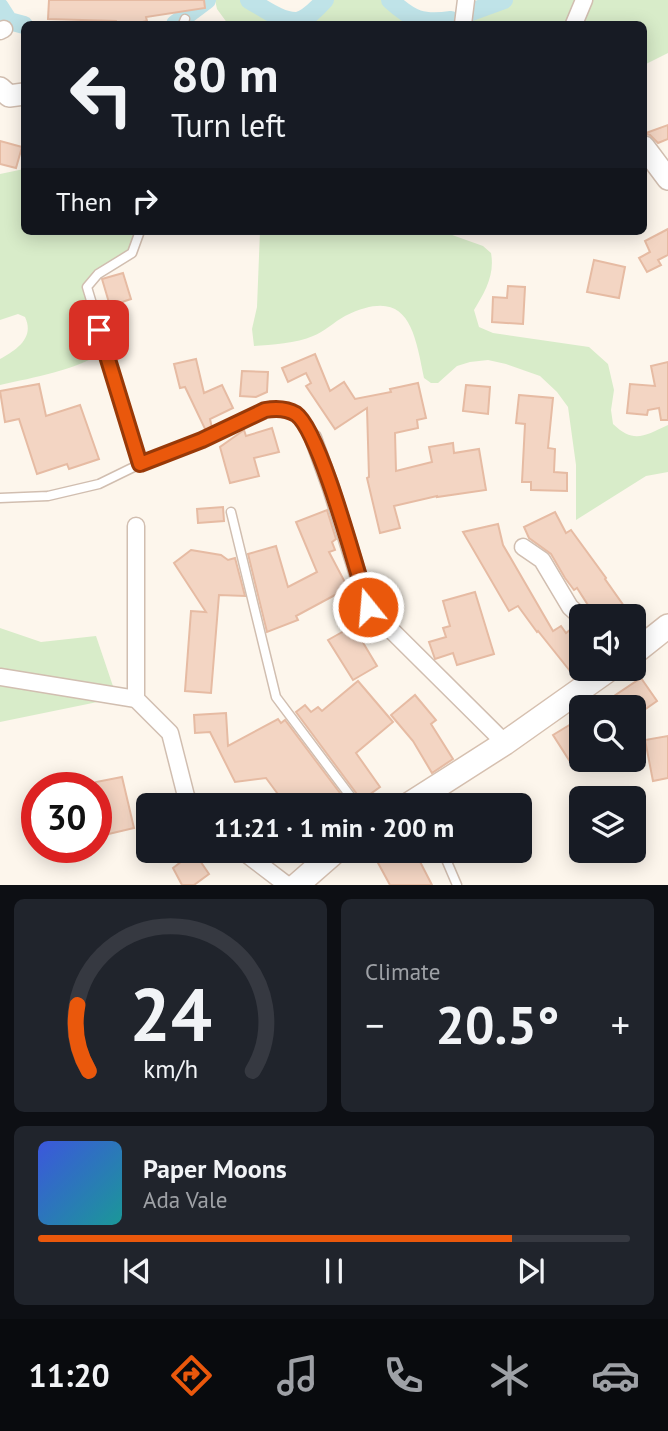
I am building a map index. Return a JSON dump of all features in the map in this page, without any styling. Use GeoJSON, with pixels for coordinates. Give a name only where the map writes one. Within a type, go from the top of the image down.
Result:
{"type":"FeatureCollection","features":[{"type":"Feature","properties":{"kind":"main road"},"geometry":{"type":"LineString","coordinates":[[646,643],[668,626]]}},
{"type":"Feature","properties":{"kind":"main road"},"geometry":{"type":"LineString","coordinates":[[431,793],[593,681]]}},
{"type":"Feature","properties":{"kind":"main road"},"geometry":{"type":"LineString","coordinates":[[297,885],[322,863]]}},
{"type":"Feature","properties":{"kind":"street"},"geometry":{"type":"LineString","coordinates":[[463,21],[466,0]]}},
{"type":"Feature","properties":{"kind":"street"},"geometry":{"type":"LineString","coordinates":[[575,21],[584,0]]}},
{"type":"Feature","properties":{"kind":"street"},"geometry":{"type":"LineString","coordinates":[[647,151],[668,179]]}},
{"type":"Feature","properties":{"kind":"street"},"geometry":{"type":"LineString","coordinates":[[313,438],[368,607],[505,743]]}},
{"type":"Feature","properties":{"kind":"street"},"geometry":{"type":"LineString","coordinates":[[136,526],[136,699]]}},
{"type":"Feature","properties":{"kind":"street"},"geometry":{"type":"LineString","coordinates":[[523,547],[542,560],[569,605]]}},
{"type":"Feature","properties":{"kind":"street"},"geometry":{"type":"LineString","coordinates":[[0,677],[136,699],[170,733],[186,793]]}},
{"type":"Feature","properties":{"kind":"street"},"geometry":{"type":"LineString","coordinates":[[258,863],[286,885]]}},
{"type":"Feature","properties":{"kind":"lane"},"geometry":{"type":"LineString","coordinates":[[139,235],[132,253],[98,274],[87,287],[140,464]]}},
{"type":"Feature","properties":{"kind":"lane"},"geometry":{"type":"LineString","coordinates":[[0,498],[48,496],[99,484],[265,410],[276,408],[298,415],[313,438]]}},
{"type":"Feature","properties":{"kind":"lane"},"geometry":{"type":"LineString","coordinates":[[231,512],[276,697],[348,793]]}},
{"type":"Feature","properties":{"kind":"lane"},"geometry":{"type":"LineString","coordinates":[[448,863],[457,885]]}},
{"type":"Feature","properties":{"kind":"green space"},"geometry":{"type":"Polygon","coordinates":[[[215,0],[250,1],[272,15],[296,20],[310,13],[325,0],[390,0],[416,19],[424,21],[226,21],[217,9],[215,0]]]}},
{"type":"Feature","properties":{"kind":"green space"},"geometry":{"type":"Polygon","coordinates":[[[484,0],[668,0],[668,53],[647,64],[647,21],[439,21],[484,0]]]}},
{"type":"Feature","properties":{"kind":"green space"},"geometry":{"type":"Polygon","coordinates":[[[21,170],[21,235],[139,235],[132,253],[87,287],[105,351],[67,368],[0,385],[0,359],[18,347],[28,331],[25,317],[18,314],[0,320],[0,174],[21,170]]]}},
{"type":"Feature","properties":{"kind":"green space"},"geometry":{"type":"Polygon","coordinates":[[[260,235],[452,235],[483,246],[491,253],[492,269],[474,310],[479,327],[493,333],[589,347],[608,364],[614,390],[611,410],[613,424],[633,436],[668,425],[668,472],[646,476],[576,520],[576,465],[568,407],[540,376],[488,360],[457,366],[438,383],[431,383],[424,378],[416,343],[404,317],[395,309],[382,306],[366,308],[345,316],[307,338],[254,346],[252,329],[257,307],[260,235]]]}},
{"type":"Feature","properties":{"kind":"green space"},"geometry":{"type":"Polygon","coordinates":[[[0,628],[41,642],[96,636],[117,698],[0,722],[0,628]]]}},
{"type":"Feature","properties":{"kind":"building"},"geometry":{"type":"Polygon","coordinates":[[[49,0],[204,0],[205,8],[146,17],[147,21],[48,19],[49,0]]]}},
{"type":"Feature","properties":{"kind":"building"},"geometry":{"type":"Polygon","coordinates":[[[668,125],[668,139],[658,143],[647,133],[668,125]]]}},
{"type":"Feature","properties":{"kind":"building"},"geometry":{"type":"Polygon","coordinates":[[[0,141],[21,147],[16,168],[0,164],[0,141]]]}},
{"type":"Feature","properties":{"kind":"building"},"geometry":{"type":"Polygon","coordinates":[[[668,229],[668,255],[658,260],[661,265],[647,272],[639,258],[650,252],[645,241],[668,229]]]}},
{"type":"Feature","properties":{"kind":"building"},"geometry":{"type":"Polygon","coordinates":[[[594,260],[625,267],[619,298],[587,292],[594,260]]]}},
{"type":"Feature","properties":{"kind":"building"},"geometry":{"type":"Polygon","coordinates":[[[123,273],[131,299],[110,306],[102,279],[123,273]]]}},
{"type":"Feature","properties":{"kind":"building"},"geometry":{"type":"Polygon","coordinates":[[[508,286],[525,287],[523,324],[492,322],[493,297],[507,298],[508,286]]]}},
{"type":"Feature","properties":{"kind":"building"},"geometry":{"type":"Polygon","coordinates":[[[315,354],[330,391],[344,382],[355,399],[418,383],[426,418],[417,420],[418,428],[395,433],[396,471],[432,462],[429,447],[453,443],[454,453],[479,449],[486,490],[437,496],[394,506],[400,528],[380,533],[367,478],[367,408],[335,429],[306,386],[311,383],[306,373],[288,382],[282,368],[315,354]]]}},
{"type":"Feature","properties":{"kind":"building"},"geometry":{"type":"Polygon","coordinates":[[[196,359],[204,393],[222,385],[233,408],[210,419],[212,428],[206,431],[185,387],[180,388],[174,364],[196,359]]]}},
{"type":"Feature","properties":{"kind":"building"},"geometry":{"type":"Polygon","coordinates":[[[668,362],[668,420],[661,420],[659,408],[648,410],[647,415],[627,413],[630,384],[655,386],[651,366],[668,362]]]}},
{"type":"Feature","properties":{"kind":"building"},"geometry":{"type":"Polygon","coordinates":[[[242,371],[268,372],[267,392],[256,397],[240,396],[242,371]]]}},
{"type":"Feature","properties":{"kind":"building"},"geometry":{"type":"Polygon","coordinates":[[[39,384],[46,416],[80,405],[99,459],[69,469],[67,464],[37,474],[19,419],[5,422],[0,391],[39,384]]]}},
{"type":"Feature","properties":{"kind":"building"},"geometry":{"type":"Polygon","coordinates":[[[466,385],[490,387],[488,414],[463,411],[466,385]]]}},
{"type":"Feature","properties":{"kind":"building"},"geometry":{"type":"Polygon","coordinates":[[[519,395],[553,398],[548,448],[555,449],[554,472],[567,473],[567,491],[531,490],[531,482],[522,482],[525,424],[516,423],[519,395]]]}},
{"type":"Feature","properties":{"kind":"building"},"geometry":{"type":"Polygon","coordinates":[[[272,428],[279,452],[254,458],[259,476],[230,483],[220,447],[244,430],[246,436],[272,428]]]}},
{"type":"Feature","properties":{"kind":"building"},"geometry":{"type":"Polygon","coordinates":[[[223,507],[224,521],[198,523],[197,509],[223,507]]]}},
{"type":"Feature","properties":{"kind":"building"},"geometry":{"type":"Polygon","coordinates":[[[327,510],[336,539],[332,542],[335,550],[329,552],[348,588],[296,616],[298,620],[267,632],[248,554],[276,546],[288,587],[317,572],[296,522],[327,510]]]}},
{"type":"Feature","properties":{"kind":"building"},"geometry":{"type":"Polygon","coordinates":[[[555,512],[566,533],[571,530],[623,604],[587,604],[577,588],[574,590],[565,578],[551,554],[529,538],[524,527],[555,512]]]}},
{"type":"Feature","properties":{"kind":"building"},"geometry":{"type":"Polygon","coordinates":[[[498,524],[503,545],[553,631],[561,626],[566,633],[569,631],[569,670],[518,606],[509,611],[463,532],[498,524]]]}},
{"type":"Feature","properties":{"kind":"building"},"geometry":{"type":"Polygon","coordinates":[[[191,550],[221,555],[228,560],[235,558],[245,596],[219,595],[211,693],[185,691],[191,611],[206,612],[174,563],[191,550]]]}},
{"type":"Feature","properties":{"kind":"building"},"geometry":{"type":"Polygon","coordinates":[[[475,592],[494,654],[457,665],[453,653],[435,659],[429,642],[446,637],[443,628],[450,626],[443,601],[475,592]]]}},
{"type":"Feature","properties":{"kind":"building"},"geometry":{"type":"Polygon","coordinates":[[[353,626],[377,666],[353,680],[328,640],[353,626]]]}},
{"type":"Feature","properties":{"kind":"building"},"geometry":{"type":"Polygon","coordinates":[[[358,681],[393,722],[356,753],[380,787],[372,793],[356,793],[296,712],[305,705],[311,712],[318,707],[322,711],[358,681]]]}},
{"type":"Feature","properties":{"kind":"building"},"geometry":{"type":"Polygon","coordinates":[[[636,681],[643,681],[657,701],[646,709],[646,695],[616,695],[636,681]]]}},
{"type":"Feature","properties":{"kind":"building"},"geometry":{"type":"Polygon","coordinates":[[[415,695],[436,720],[431,724],[453,759],[432,773],[413,741],[391,715],[415,695]]]}},
{"type":"Feature","properties":{"kind":"building"},"geometry":{"type":"Polygon","coordinates":[[[226,713],[228,746],[278,719],[281,723],[285,720],[340,793],[277,793],[266,778],[235,782],[210,732],[195,733],[194,715],[226,713]]]}},
{"type":"Feature","properties":{"kind":"building"},"geometry":{"type":"Polygon","coordinates":[[[569,725],[569,760],[553,735],[569,725]]]}},
{"type":"Feature","properties":{"kind":"building"},"geometry":{"type":"Polygon","coordinates":[[[668,736],[668,778],[653,781],[646,740],[668,736]]]}},
{"type":"Feature","properties":{"kind":"building"},"geometry":{"type":"Polygon","coordinates":[[[122,777],[134,828],[112,833],[112,779],[122,777]]]}},
{"type":"Feature","properties":{"kind":"building"},"geometry":{"type":"Polygon","coordinates":[[[180,863],[202,863],[209,874],[194,885],[182,885],[173,868],[180,863]]]}},
{"type":"Feature","properties":{"kind":"building"},"geometry":{"type":"Polygon","coordinates":[[[378,863],[421,863],[432,885],[390,885],[378,863]]]}},
{"type":"Feature","properties":{"kind":"waterway"},"geometry":{"type":"LineString","coordinates":[[179,21],[207,0]]}},
{"type":"Feature","properties":{"kind":"waterway"},"geometry":{"type":"LineString","coordinates":[[249,0],[278,17],[291,21],[301,20],[325,0]]}},
{"type":"Feature","properties":{"kind":"waterway"},"geometry":{"type":"LineString","coordinates":[[390,0],[418,19],[451,20]]}},
{"type":"Feature","properties":{"kind":"waterway"},"geometry":{"type":"LineString","coordinates":[[471,12],[504,0]]}},
{"type":"Feature","properties":{"kind":"waterway"},"geometry":{"type":"LineString","coordinates":[[0,7],[9,21],[21,24]]}},
{"type":"Feature","properties":{"kind":"route"},"geometry":{"type":"LineString","coordinates":[[99,330],[140,464],[202,440],[265,410],[276,408],[298,415],[313,438],[368,607]]}}]}
